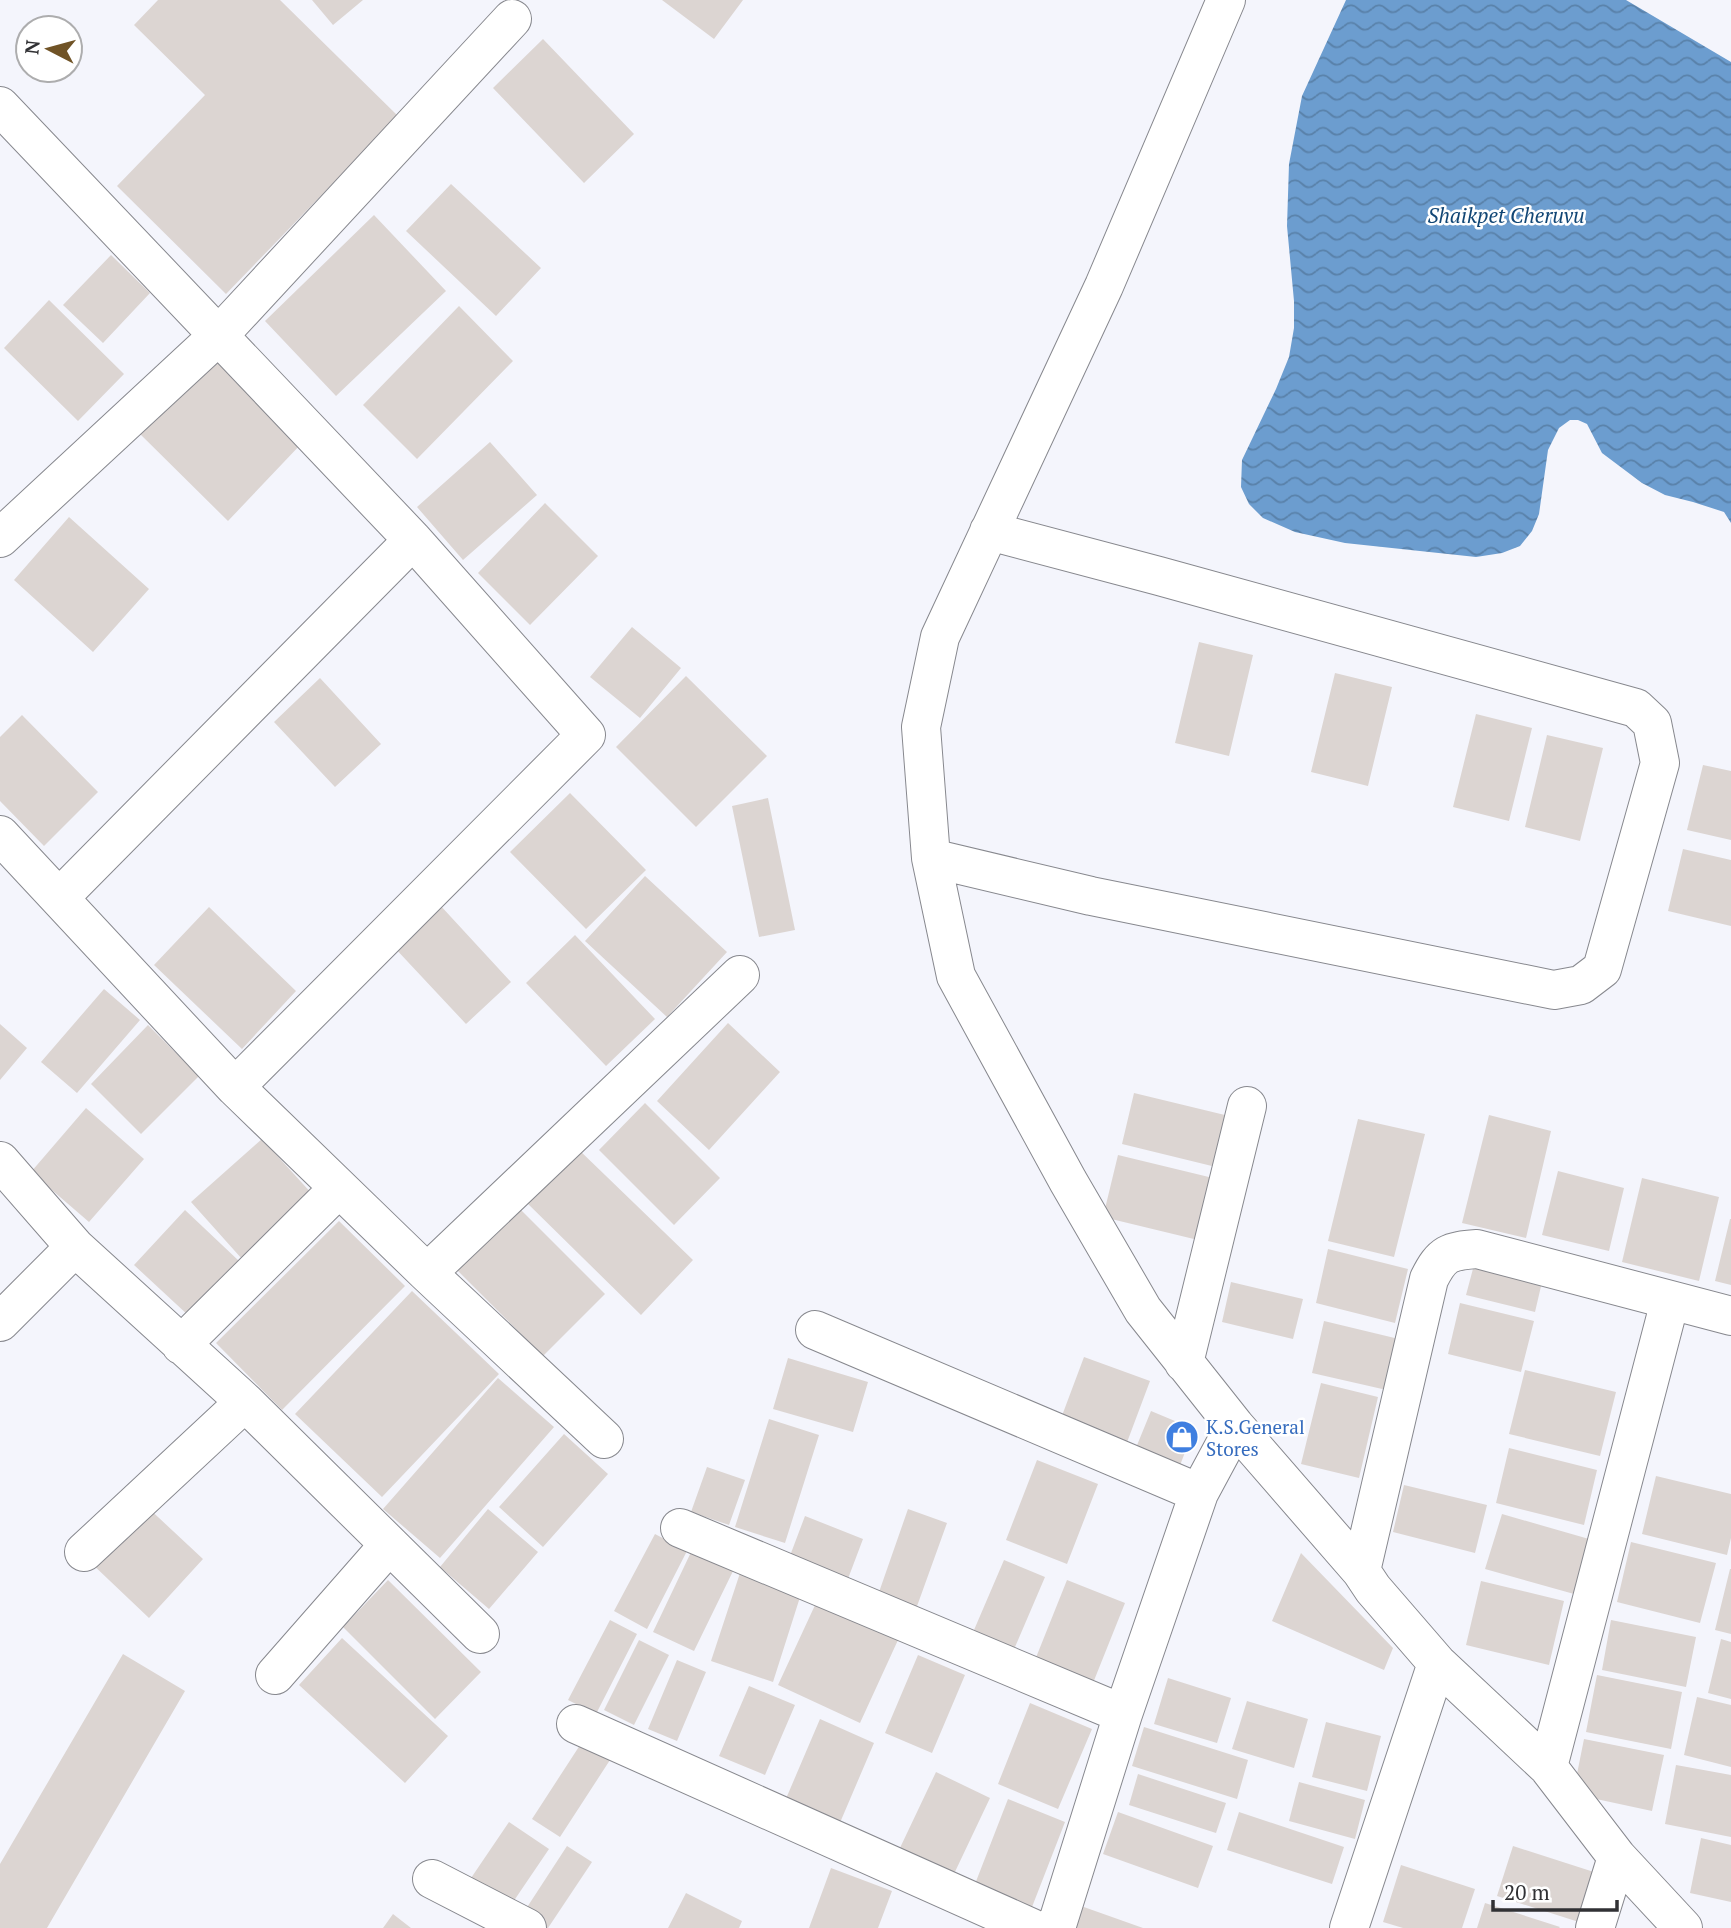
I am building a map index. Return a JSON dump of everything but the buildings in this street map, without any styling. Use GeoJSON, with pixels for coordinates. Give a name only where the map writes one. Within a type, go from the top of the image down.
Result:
{"type":"FeatureCollection","features":[{"type":"Feature","properties":{"kind":"street"},"geometry":{"type":"LineString","coordinates":[[1226,0],[1104,286],[940,637],[921,727],[931,858],[956,976],[1068,1181],[1143,1310],[1235,1426],[1437,1663],[1548,1767],[1617,1857],[1683,1928]]}},
{"type":"Feature","properties":{"kind":"street"},"geometry":{"type":"LineString","coordinates":[[0,538],[219,335],[512,19]]}},
{"type":"Feature","properties":{"kind":"street"},"geometry":{"type":"LineString","coordinates":[[0,107],[413,540],[586,735],[235,1087]]}},
{"type":"Feature","properties":{"kind":"street"},"geometry":{"type":"LineString","coordinates":[[931,858],[1091,896],[1555,990],[1581,985],[1602,969],[1660,763],[1652,723],[1636,708],[989,531]]}},
{"type":"Feature","properties":{"kind":"street"},"geometry":{"type":"LineString","coordinates":[[59,898],[413,540]]}},
{"type":"Feature","properties":{"kind":"street"},"geometry":{"type":"LineString","coordinates":[[0,835],[235,1087],[338,1189],[604,1439]]}},
{"type":"Feature","properties":{"kind":"street"},"geometry":{"type":"LineString","coordinates":[[427,1273],[740,975]]}},
{"type":"Feature","properties":{"kind":"street"},"geometry":{"type":"LineString","coordinates":[[1184,1363],[1247,1105]]}},
{"type":"Feature","properties":{"kind":"street"},"geometry":{"type":"LineString","coordinates":[[0,1161],[75,1247],[245,1402],[480,1634]]}},
{"type":"Feature","properties":{"kind":"street"},"geometry":{"type":"LineString","coordinates":[[181,1345],[338,1189]]}},
{"type":"Feature","properties":{"kind":"street"},"geometry":{"type":"LineString","coordinates":[[0,1322],[75,1247]]}},
{"type":"Feature","properties":{"kind":"street"},"geometry":{"type":"LineString","coordinates":[[1361,1571],[1429,1279],[1437,1262],[1454,1251],[1477,1249],[1731,1316]]}},
{"type":"Feature","properties":{"kind":"street"},"geometry":{"type":"LineString","coordinates":[[1548,1767],[1670,1301]]}},
{"type":"Feature","properties":{"kind":"street"},"geometry":{"type":"LineString","coordinates":[[815,1330],[1199,1493]]}},
{"type":"Feature","properties":{"kind":"street"},"geometry":{"type":"LineString","coordinates":[[84,1552],[245,1402]]}},
{"type":"Feature","properties":{"kind":"street"},"geometry":{"type":"LineString","coordinates":[[1056,1928],[1123,1714],[1199,1493],[1235,1426]]}},
{"type":"Feature","properties":{"kind":"street"},"geometry":{"type":"LineString","coordinates":[[680,1528],[1123,1714]]}},
{"type":"Feature","properties":{"kind":"street"},"geometry":{"type":"LineString","coordinates":[[275,1675],[389,1545]]}},
{"type":"Feature","properties":{"kind":"street"},"geometry":{"type":"LineString","coordinates":[[1349,1928],[1437,1663]]}},
{"type":"Feature","properties":{"kind":"street"},"geometry":{"type":"LineString","coordinates":[[576,1724],[1032,1928]]}},
{"type":"Feature","properties":{"kind":"street"},"geometry":{"type":"LineString","coordinates":[[1595,1928],[1617,1857]]}},
{"type":"Feature","properties":{"kind":"street"},"geometry":{"type":"LineString","coordinates":[[432,1879],[527,1928]]}},
{"type":"Feature","properties":{"kind":"water","name":"Shaikpet Cheruvu"},"geometry":{"type":"Polygon","coordinates":[[[1346,0],[1626,0],[1731,62],[1731,523],[1724,512],[1665,495],[1642,483],[1602,453],[1587,424],[1578,420],[1570,420],[1559,428],[1548,450],[1539,514],[1532,531],[1520,546],[1502,553],[1476,557],[1345,543],[1295,532],[1263,518],[1249,504],[1241,487],[1242,460],[1289,357],[1294,328],[1287,226],[1289,164],[1302,96],[1346,0]]]}},
{"type":"Feature","properties":{"kind":"place","name":"K.S.General Stores"},"geometry":{"type":"Point","coordinates":[1182,1437]}}]}
